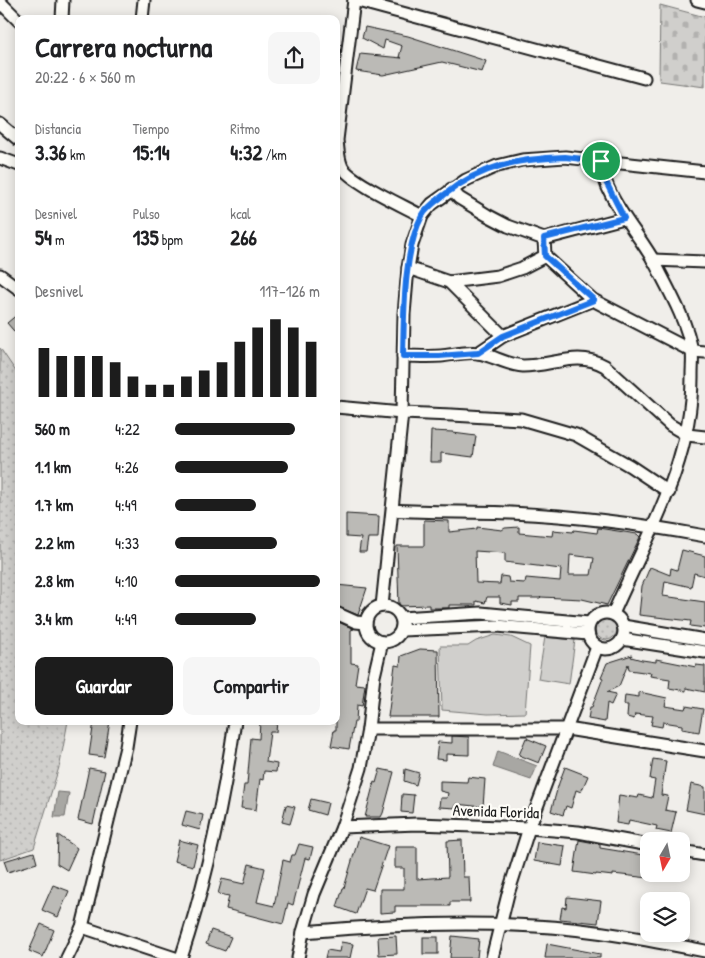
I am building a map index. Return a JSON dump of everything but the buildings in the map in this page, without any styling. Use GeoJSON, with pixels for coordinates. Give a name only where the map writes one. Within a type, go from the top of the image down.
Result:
{"type":"FeatureCollection","features":[{"type":"Feature","properties":{"kind":"street"},"geometry":{"type":"LineString","coordinates":[[62,15],[63,0]]}},
{"type":"Feature","properties":{"kind":"street"},"geometry":{"type":"LineString","coordinates":[[142,15],[144,0]]}},
{"type":"Feature","properties":{"kind":"street"},"geometry":{"type":"LineString","coordinates":[[340,115],[354,0],[644,78]]}},
{"type":"Feature","properties":{"kind":"street"},"geometry":{"type":"LineString","coordinates":[[697,0],[705,2]]}},
{"type":"Feature","properties":{"kind":"street"},"geometry":{"type":"LineString","coordinates":[[0,2],[15,17]]}},
{"type":"Feature","properties":{"kind":"street"},"geometry":{"type":"LineString","coordinates":[[0,124],[15,137]]}},
{"type":"Feature","properties":{"kind":"street"},"geometry":{"type":"LineString","coordinates":[[382,606],[402,413],[404,314],[408,268],[412,245],[422,216],[432,204],[466,180],[497,166],[522,160],[565,157],[705,172]]}},
{"type":"Feature","properties":{"kind":"street"},"geometry":{"type":"LineString","coordinates":[[0,158],[15,162]]}},
{"type":"Feature","properties":{"kind":"street"},"geometry":{"type":"LineString","coordinates":[[601,161],[601,172],[624,218],[653,260],[681,317],[692,351],[691,406],[683,451],[668,492],[612,614]]}},
{"type":"Feature","properties":{"kind":"street"},"geometry":{"type":"LineString","coordinates":[[340,162],[343,169],[356,180],[422,216]]}},
{"type":"Feature","properties":{"kind":"street"},"geometry":{"type":"LineString","coordinates":[[451,189],[459,198],[487,215],[508,226],[544,238],[624,218]]}},
{"type":"Feature","properties":{"kind":"street"},"geometry":{"type":"LineString","coordinates":[[544,238],[545,256],[594,300],[692,351],[705,352]]}},
{"type":"Feature","properties":{"kind":"street"},"geometry":{"type":"LineString","coordinates":[[408,268],[449,282],[498,276],[522,268],[545,256]]}},
{"type":"Feature","properties":{"kind":"street"},"geometry":{"type":"LineString","coordinates":[[653,260],[705,262]]}},
{"type":"Feature","properties":{"kind":"street"},"geometry":{"type":"LineString","coordinates":[[0,275],[15,286]]}},
{"type":"Feature","properties":{"kind":"street"},"geometry":{"type":"LineString","coordinates":[[449,282],[503,336]]}},
{"type":"Feature","properties":{"kind":"street"},"geometry":{"type":"LineString","coordinates":[[478,353],[503,336],[594,300]]}},
{"type":"Feature","properties":{"kind":"street"},"geometry":{"type":"LineString","coordinates":[[403,356],[478,353],[520,366],[534,366],[584,358],[595,360],[658,416],[687,435],[705,437]]}},
{"type":"Feature","properties":{"kind":"street"},"geometry":{"type":"LineString","coordinates":[[340,406],[402,413],[452,414],[521,419],[576,435],[630,466],[668,492]]}},
{"type":"Feature","properties":{"kind":"street"},"geometry":{"type":"LineString","coordinates":[[393,510],[524,514],[653,526],[705,536]]}},
{"type":"Feature","properties":{"kind":"street"},"geometry":{"type":"LineString","coordinates":[[382,606],[390,607],[397,611],[401,618],[402,630],[397,637],[390,641],[382,642],[370,636],[366,630],[366,623],[371,611],[382,606]]}},
{"type":"Feature","properties":{"kind":"street"},"geometry":{"type":"LineString","coordinates":[[606,612],[612,614],[619,618],[623,626],[622,639],[612,648],[604,649],[591,642],[588,629],[593,618],[599,614],[606,612]]}},
{"type":"Feature","properties":{"kind":"street"},"geometry":{"type":"LineString","coordinates":[[401,618],[489,613],[588,629]]}},
{"type":"Feature","properties":{"kind":"street"},"geometry":{"type":"LineString","coordinates":[[340,615],[356,622],[366,623]]}},
{"type":"Feature","properties":{"kind":"street"},"geometry":{"type":"LineString","coordinates":[[402,630],[489,625],[588,629]]}},
{"type":"Feature","properties":{"kind":"street"},"geometry":{"type":"LineString","coordinates":[[623,626],[705,640]]}},
{"type":"Feature","properties":{"kind":"street"},"geometry":{"type":"LineString","coordinates":[[622,639],[705,652]]}},
{"type":"Feature","properties":{"kind":"street"},"geometry":{"type":"LineString","coordinates":[[298,958],[314,894],[342,827],[361,768],[374,676],[382,642]]}},
{"type":"Feature","properties":{"kind":"street"},"geometry":{"type":"LineString","coordinates":[[492,958],[500,924],[529,828],[598,647]]}},
{"type":"Feature","properties":{"kind":"street"},"geometry":{"type":"LineString","coordinates":[[67,958],[82,927],[126,747],[129,725]]}},
{"type":"Feature","properties":{"kind":"street"},"geometry":{"type":"LineString","coordinates":[[181,958],[194,918],[215,839],[234,725]]}},
{"type":"Feature","properties":{"kind":"street"},"geometry":{"type":"LineString","coordinates":[[368,729],[567,729],[705,751]]}},
{"type":"Feature","properties":{"kind":"street","name":"Avenida Florida"},"geometry":{"type":"LineString","coordinates":[[342,827],[417,824],[529,828],[578,832],[640,843]]}},
{"type":"Feature","properties":{"kind":"street"},"geometry":{"type":"LineString","coordinates":[[690,852],[705,855]]}},
{"type":"Feature","properties":{"kind":"street"},"geometry":{"type":"LineString","coordinates":[[303,932],[401,925],[500,924],[580,930],[704,952]]}},
{"type":"Feature","properties":{"kind":"street"},"geometry":{"type":"LineString","coordinates":[[82,927],[175,958]]}},
{"type":"Feature","properties":{"kind":"green space"},"geometry":{"type":"Polygon","coordinates":[[[660,5],[705,17],[705,87],[660,81],[660,5]]]}},
{"type":"Feature","properties":{"kind":"green space"},"geometry":{"type":"Polygon","coordinates":[[[0,348],[15,370],[15,725],[67,725],[60,764],[34,848],[0,860],[0,348]]]}},
{"type":"Feature","properties":{"kind":"green space"},"geometry":{"type":"Polygon","coordinates":[[[606,618],[616,625],[617,629],[610,639],[606,640],[596,633],[595,629],[602,619],[606,618]]]}},
{"type":"Feature","properties":{"kind":"green space"},"geometry":{"type":"Polygon","coordinates":[[[495,635],[511,637],[530,646],[525,713],[488,714],[442,710],[440,646],[468,646],[476,641],[495,635]]]}},
{"type":"Feature","properties":{"kind":"green space"},"geometry":{"type":"Polygon","coordinates":[[[545,637],[575,640],[569,684],[538,679],[545,637]]]}},
{"type":"Feature","properties":{"kind":"shaded area"},"geometry":{"type":"Polygon","coordinates":[[[498,751],[537,766],[531,780],[493,767],[498,751]]]}},
{"type":"Feature","properties":{"kind":"shaded area"},"geometry":{"type":"Polygon","coordinates":[[[58,792],[69,793],[65,817],[54,817],[58,792]]]}},
{"type":"Feature","properties":{"kind":"route"},"geometry":{"type":"LineString","coordinates":[[565,157],[601,161],[601,172],[624,218],[544,238],[545,256],[594,300],[503,336],[478,353],[403,356],[404,314],[412,245],[422,216],[432,204],[466,180],[497,166],[541,158],[565,157]]}}]}
